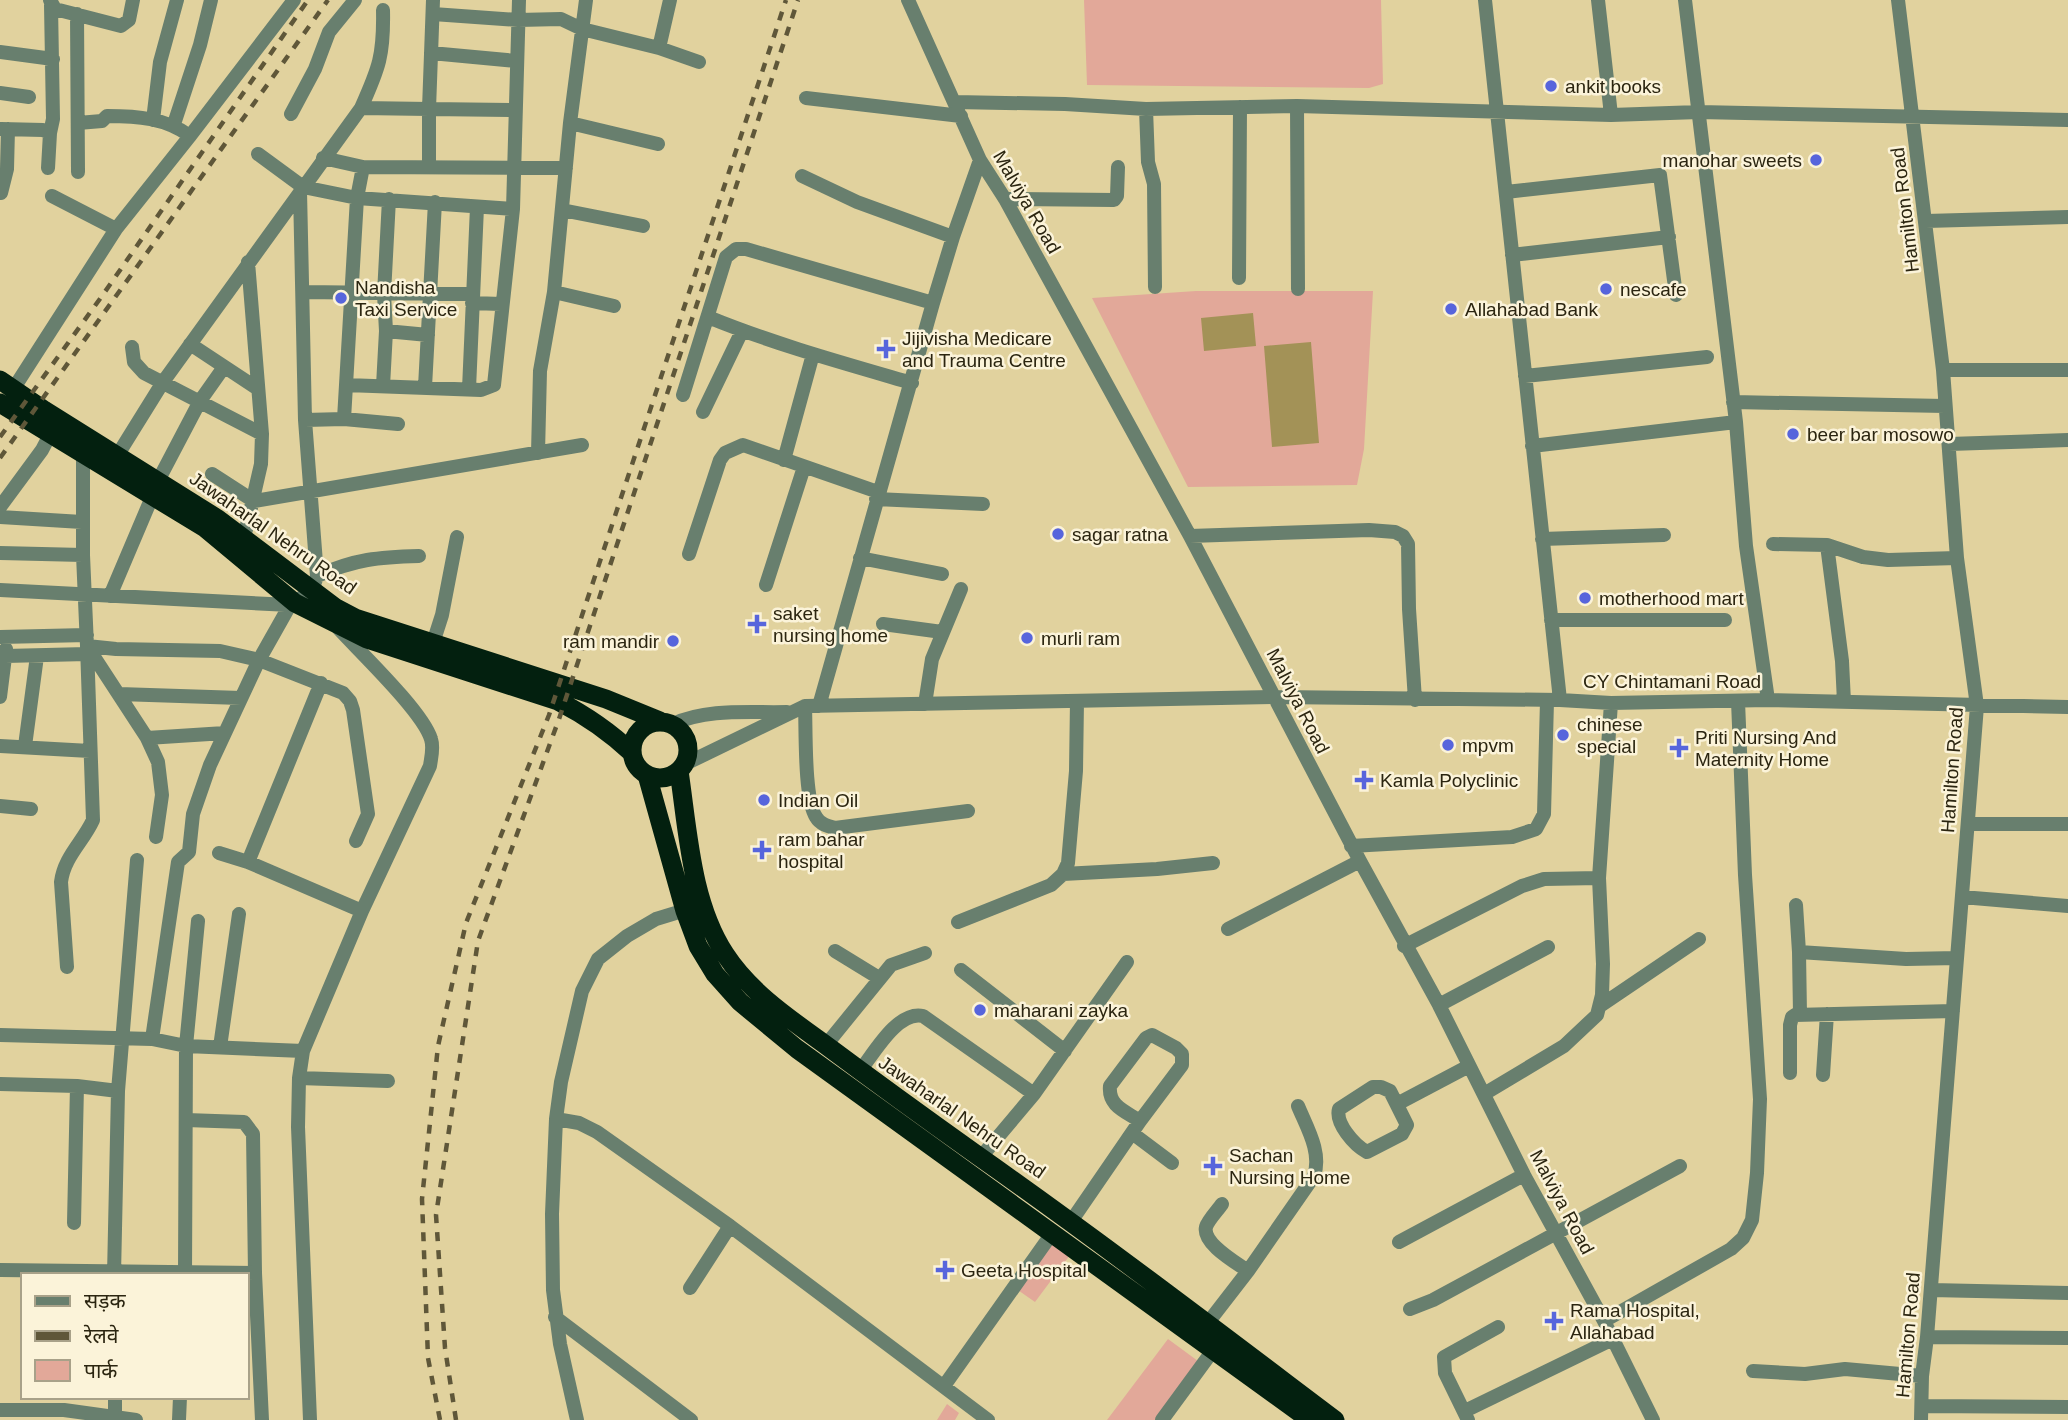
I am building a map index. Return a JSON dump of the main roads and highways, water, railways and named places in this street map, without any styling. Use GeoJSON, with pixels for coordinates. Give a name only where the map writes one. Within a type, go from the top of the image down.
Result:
{"type":"FeatureCollection","features":[{"type":"Feature","properties":{"kind":"highway","name":"Jawaharlal Nehru Road"},"geometry":{"type":"LineString","coordinates":[[7,384],[83,454],[155,489],[244,538],[315,583],[336,608],[355,618],[606,699],[666,723],[686,739],[688,753],[681,768],[698,946],[715,974],[740,1002],[797,1049],[1207,1324],[1335,1420]]}},
{"type":"Feature","properties":{"kind":"highway","name":"Jawaharlal Nehru Road"},"geometry":{"type":"LineString","coordinates":[[0,403],[117,456],[293,604],[367,639],[558,702],[587,716],[609,731],[632,753],[636,766],[647,775],[694,907],[738,973],[778,1009],[981,1157],[1061,1228],[1214,1349],[1310,1420]]}},
{"type":"Feature","properties":{"kind":"highway"},"geometry":{"type":"LineString","coordinates":[[632,753],[633,740],[641,729],[666,723]]}},
{"type":"Feature","properties":{"kind":"highway"},"geometry":{"type":"LineString","coordinates":[[647,775],[660,778],[681,768]]}},
{"type":"Feature","properties":{"kind":"railway"},"geometry":{"type":"LineString","coordinates":[[0,437],[102,296],[308,0]]}},
{"type":"Feature","properties":{"kind":"railway"},"geometry":{"type":"LineString","coordinates":[[0,458],[328,0]]}},
{"type":"Feature","properties":{"kind":"railway"},"geometry":{"type":"LineString","coordinates":[[440,1420],[428,1358],[422,1199],[438,1046],[466,923],[549,715],[786,0]]}},
{"type":"Feature","properties":{"kind":"railway"},"geometry":{"type":"LineString","coordinates":[[456,1420],[445,1348],[436,1215],[478,941],[559,719],[798,0]]}},
{"type":"Feature","properties":{"kind":"place","name":"ankit books"},"geometry":{"type":"Point","coordinates":[1551,86]}},
{"type":"Feature","properties":{"kind":"place","name":"manohar sweets"},"geometry":{"type":"Point","coordinates":[1816,160]}},
{"type":"Feature","properties":{"kind":"place","name":"nescafe"},"geometry":{"type":"Point","coordinates":[1606,289]}},
{"type":"Feature","properties":{"kind":"place","name":"Nandisha Taxi Service"},"geometry":{"type":"Point","coordinates":[341,298]}},
{"type":"Feature","properties":{"kind":"place","name":"Allahabad Bank"},"geometry":{"type":"Point","coordinates":[1451,309]}},
{"type":"Feature","properties":{"kind":"place","name":"Jijivisha Medicare and Trauma Centre"},"geometry":{"type":"Point","coordinates":[886,349]}},
{"type":"Feature","properties":{"kind":"place","name":"beer bar mosowo"},"geometry":{"type":"Point","coordinates":[1793,434]}},
{"type":"Feature","properties":{"kind":"place","name":"sagar ratna"},"geometry":{"type":"Point","coordinates":[1058,534]}},
{"type":"Feature","properties":{"kind":"place","name":"motherhood mart"},"geometry":{"type":"Point","coordinates":[1585,598]}},
{"type":"Feature","properties":{"kind":"place","name":"saket nursing home"},"geometry":{"type":"Point","coordinates":[757,624]}},
{"type":"Feature","properties":{"kind":"place","name":"murli ram"},"geometry":{"type":"Point","coordinates":[1027,638]}},
{"type":"Feature","properties":{"kind":"place","name":"ram mandir"},"geometry":{"type":"Point","coordinates":[673,641]}},
{"type":"Feature","properties":{"kind":"place","name":"chinese special"},"geometry":{"type":"Point","coordinates":[1563,735]}},
{"type":"Feature","properties":{"kind":"place","name":"mpvm"},"geometry":{"type":"Point","coordinates":[1448,745]}},
{"type":"Feature","properties":{"kind":"place","name":"Priti Nursing And Maternity Home"},"geometry":{"type":"Point","coordinates":[1679,748]}},
{"type":"Feature","properties":{"kind":"place","name":"Kamla Polyclinic"},"geometry":{"type":"Point","coordinates":[1364,780]}},
{"type":"Feature","properties":{"kind":"place","name":"Indian Oil"},"geometry":{"type":"Point","coordinates":[764,800]}},
{"type":"Feature","properties":{"kind":"place","name":"ram bahar hospital"},"geometry":{"type":"Point","coordinates":[762,850]}},
{"type":"Feature","properties":{"kind":"place","name":"maharani zayka"},"geometry":{"type":"Point","coordinates":[980,1010]}},
{"type":"Feature","properties":{"kind":"place","name":"Sachan Nursing Home"},"geometry":{"type":"Point","coordinates":[1213,1166]}},
{"type":"Feature","properties":{"kind":"place","name":"Geeta Hospital"},"geometry":{"type":"Point","coordinates":[945,1270]}},
{"type":"Feature","properties":{"kind":"place","name":"Rama Hospital, Allahabad"},"geometry":{"type":"Point","coordinates":[1554,1321]}}]}
